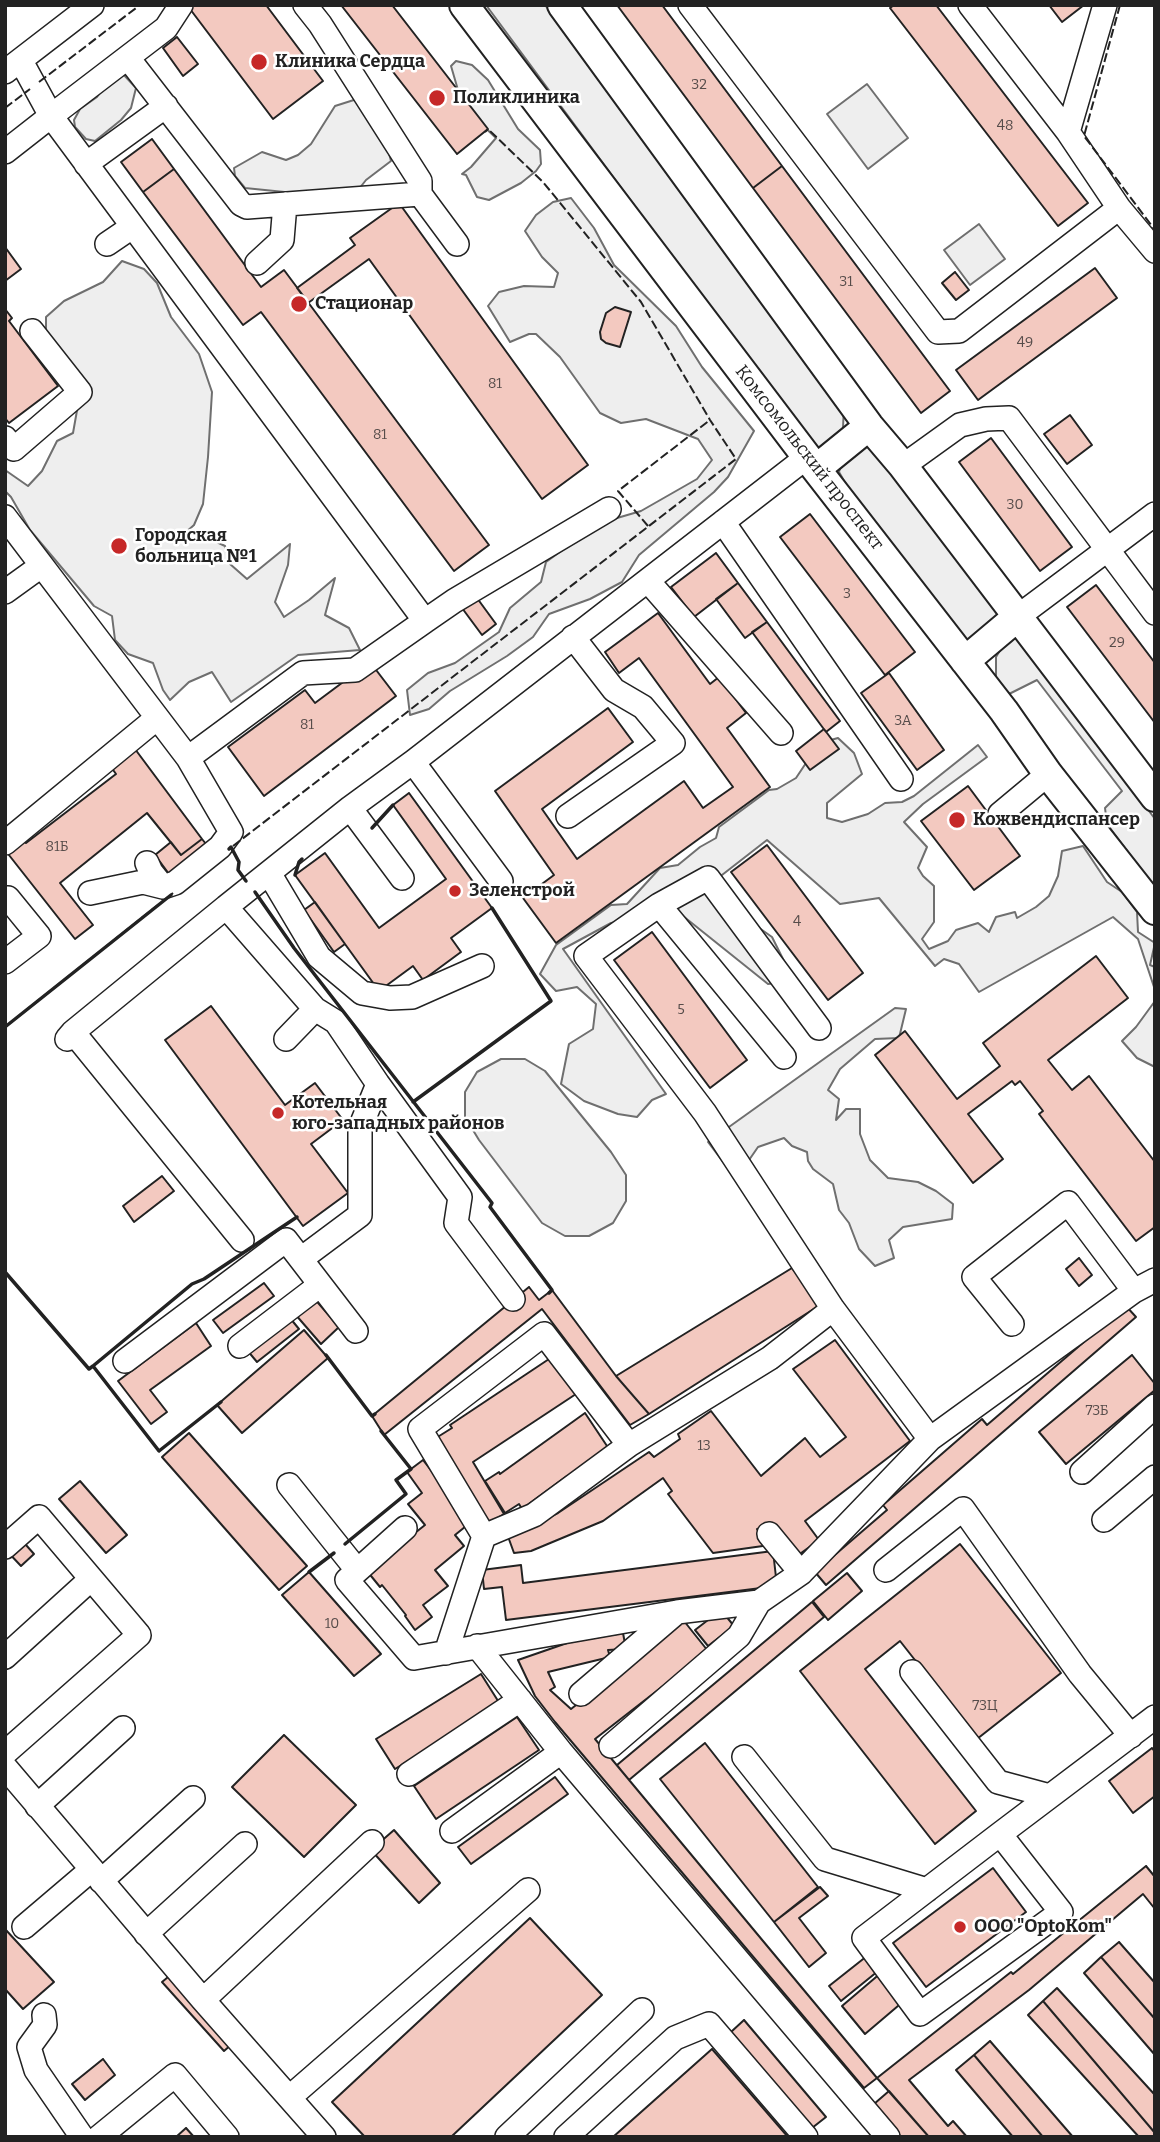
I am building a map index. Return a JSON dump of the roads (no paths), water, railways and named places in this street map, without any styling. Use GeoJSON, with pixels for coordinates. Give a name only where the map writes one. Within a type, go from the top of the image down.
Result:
{"type":"FeatureCollection","features":[{"type":"Feature","properties":{"kind":"main road","name":"Комсомольский проспект"},"geometry":{"type":"LineString","coordinates":[[464,5],[1004,711],[1048,774],[1155,910]]}},
{"type":"Feature","properties":{"kind":"main road"},"geometry":{"type":"LineString","coordinates":[[562,5],[869,426],[903,466],[1016,618],[1155,797]]}},
{"type":"Feature","properties":{"kind":"main road"},"geometry":{"type":"LineString","coordinates":[[812,463],[869,426]]}},
{"type":"Feature","properties":{"kind":"main road"},"geometry":{"type":"LineString","coordinates":[[965,661],[1016,618]]}},
{"type":"Feature","properties":{"kind":"lane"},"geometry":{"type":"LineString","coordinates":[[92,5],[13,66],[425,621]]}},
{"type":"Feature","properties":{"kind":"lane"},"geometry":{"type":"LineString","coordinates":[[5,152],[166,28],[181,5]]}},
{"type":"Feature","properties":{"kind":"lane"},"geometry":{"type":"LineString","coordinates":[[305,5],[320,24],[420,181],[420,194],[457,244]]}},
{"type":"Feature","properties":{"kind":"lane"},"geometry":{"type":"LineString","coordinates":[[690,5],[938,332],[959,331],[1119,208]]}},
{"type":"Feature","properties":{"kind":"lane"},"geometry":{"type":"LineString","coordinates":[[970,5],[1068,132],[1119,208],[1155,251]]}},
{"type":"Feature","properties":{"kind":"lane"},"geometry":{"type":"LineString","coordinates":[[1068,132],[1105,5]]}},
{"type":"Feature","properties":{"kind":"lane"},"geometry":{"type":"LineString","coordinates":[[128,58],[241,204],[247,207],[420,194]]}},
{"type":"Feature","properties":{"kind":"lane"},"geometry":{"type":"LineString","coordinates":[[86,164],[166,106]]}},
{"type":"Feature","properties":{"kind":"lane"},"geometry":{"type":"LineString","coordinates":[[257,263],[282,240],[285,204]]}},
{"type":"Feature","properties":{"kind":"lane"},"geometry":{"type":"LineString","coordinates":[[107,244],[132,227]]}},
{"type":"Feature","properties":{"kind":"lane"},"geometry":{"type":"LineString","coordinates":[[5,438],[14,449],[80,392],[32,331]]}},
{"type":"Feature","properties":{"kind":"lane"},"geometry":{"type":"LineString","coordinates":[[903,466],[960,425],[986,419],[1009,418],[1155,613]]}},
{"type":"Feature","properties":{"kind":"lane"},"geometry":{"type":"LineString","coordinates":[[242,1240],[70,1035],[350,808],[723,522],[812,463]]}},
{"type":"Feature","properties":{"kind":"lane"},"geometry":{"type":"LineString","coordinates":[[188,758],[303,673],[355,670],[454,601],[609,509]]}},
{"type":"Feature","properties":{"kind":"lane"},"geometry":{"type":"LineString","coordinates":[[1016,618],[1155,514]]}},
{"type":"Feature","properties":{"kind":"lane"},"geometry":{"type":"LineString","coordinates":[[5,517],[188,758],[231,832],[220,847],[175,883],[163,887],[142,882],[90,893]]}},
{"type":"Feature","properties":{"kind":"lane"},"geometry":{"type":"LineString","coordinates":[[723,522],[901,779]]}},
{"type":"Feature","properties":{"kind":"lane"},"geometry":{"type":"LineString","coordinates":[[5,592],[41,566]]}},
{"type":"Feature","properties":{"kind":"lane"},"geometry":{"type":"LineString","coordinates":[[648,581],[781,733]]}},
{"type":"Feature","properties":{"kind":"lane"},"geometry":{"type":"LineString","coordinates":[[568,816],[673,743],[643,707],[614,690],[573,637]]}},
{"type":"Feature","properties":{"kind":"lane"},"geometry":{"type":"LineString","coordinates":[[5,843],[157,718]]}},
{"type":"Feature","properties":{"kind":"lane"},"geometry":{"type":"LineString","coordinates":[[413,762],[501,881]]}},
{"type":"Feature","properties":{"kind":"lane"},"geometry":{"type":"LineString","coordinates":[[1000,814],[1048,774]]}},
{"type":"Feature","properties":{"kind":"lane"},"geometry":{"type":"LineString","coordinates":[[350,808],[402,878]]}},
{"type":"Feature","properties":{"kind":"lane"},"geometry":{"type":"LineString","coordinates":[[148,863],[151,872],[163,887]]}},
{"type":"Feature","properties":{"kind":"lane"},"geometry":{"type":"LineString","coordinates":[[269,873],[319,957],[362,993],[390,998],[411,997],[482,966]]}},
{"type":"Feature","properties":{"kind":"lane"},"geometry":{"type":"LineString","coordinates":[[819,1028],[708,878],[659,905],[586,956],[705,1113],[833,1309],[930,1439]]}},
{"type":"Feature","properties":{"kind":"lane"},"geometry":{"type":"LineString","coordinates":[[5,898],[8,898],[39,936],[5,962]]}},
{"type":"Feature","properties":{"kind":"lane"},"geometry":{"type":"LineString","coordinates":[[659,905],[784,1057]]}},
{"type":"Feature","properties":{"kind":"lane"},"geometry":{"type":"LineString","coordinates":[[226,907],[314,1009],[336,1022],[460,1197],[456,1223],[513,1299]]}},
{"type":"Feature","properties":{"kind":"lane"},"geometry":{"type":"LineString","coordinates":[[286,1039],[314,1009]]}},
{"type":"Feature","properties":{"kind":"lane"},"geometry":{"type":"LineString","coordinates":[[301,1259],[360,1215],[360,1128],[378,1084]]}},
{"type":"Feature","properties":{"kind":"lane"},"geometry":{"type":"LineString","coordinates":[[1012,1324],[974,1278],[1068,1203],[1134,1291]]}},
{"type":"Feature","properties":{"kind":"lane"},"geometry":{"type":"LineString","coordinates":[[125,1361],[286,1240],[356,1331]]}},
{"type":"Feature","properties":{"kind":"lane"},"geometry":{"type":"LineString","coordinates":[[611,1746],[739,1636],[759,1602],[801,1573],[930,1439],[1134,1291],[1155,1280]]}},
{"type":"Feature","properties":{"kind":"lane"},"geometry":{"type":"LineString","coordinates":[[240,1346],[320,1285]]}},
{"type":"Feature","properties":{"kind":"lane"},"geometry":{"type":"LineString","coordinates":[[484,1536],[534,1516],[629,1445],[770,1358],[833,1309]]}},
{"type":"Feature","properties":{"kind":"lane"},"geometry":{"type":"LineString","coordinates":[[446,1653],[484,1536],[420,1429],[544,1334],[629,1445]]}},
{"type":"Feature","properties":{"kind":"lane"},"geometry":{"type":"LineString","coordinates":[[1082,1472],[1155,1406]]}},
{"type":"Feature","properties":{"kind":"lane"},"geometry":{"type":"LineString","coordinates":[[1104,1520],[1155,1477]]}},
{"type":"Feature","properties":{"kind":"lane"},"geometry":{"type":"LineString","coordinates":[[289,1485],[357,1570]]}},
{"type":"Feature","properties":{"kind":"lane"},"geometry":{"type":"LineString","coordinates":[[886,1570],[963,1509],[1080,1674],[1131,1735]]}},
{"type":"Feature","properties":{"kind":"lane"},"geometry":{"type":"LineString","coordinates":[[5,1546],[39,1517],[139,1635],[5,1754]]}},
{"type":"Feature","properties":{"kind":"lane"},"geometry":{"type":"LineString","coordinates":[[405,1528],[347,1580],[414,1658],[677,1612],[759,1602]]}},
{"type":"Feature","properties":{"kind":"lane"},"geometry":{"type":"LineString","coordinates":[[769,1534],[801,1573]]}},
{"type":"Feature","properties":{"kind":"lane"},"geometry":{"type":"LineString","coordinates":[[5,1657],[91,1579]]}},
{"type":"Feature","properties":{"kind":"lane"},"geometry":{"type":"LineString","coordinates":[[581,1694],[677,1612]]}},
{"type":"Feature","properties":{"kind":"lane"},"geometry":{"type":"LineString","coordinates":[[477,1646],[561,1752],[888,2137]]}},
{"type":"Feature","properties":{"kind":"lane"},"geometry":{"type":"LineString","coordinates":[[912,1672],[998,1782],[1050,1796]]}},
{"type":"Feature","properties":{"kind":"lane"},"geometry":{"type":"LineString","coordinates":[[409,1774],[520,1700]]}},
{"type":"Feature","properties":{"kind":"lane"},"geometry":{"type":"LineString","coordinates":[[1000,1834],[1061,1912],[920,2014],[864,1938],[1000,1834],[1050,1796],[1155,1717]]}},
{"type":"Feature","properties":{"kind":"lane"},"geometry":{"type":"LineString","coordinates":[[37,1806],[123,1728]]}},
{"type":"Feature","properties":{"kind":"lane"},"geometry":{"type":"LineString","coordinates":[[452,1831],[561,1752]]}},
{"type":"Feature","properties":{"kind":"lane"},"geometry":{"type":"LineString","coordinates":[[744,1756],[825,1859],[927,1890]]}},
{"type":"Feature","properties":{"kind":"lane"},"geometry":{"type":"LineString","coordinates":[[5,1768],[324,2137]]}},
{"type":"Feature","properties":{"kind":"lane"},"geometry":{"type":"LineString","coordinates":[[24,1927],[96,1875],[193,1798]]}},
{"type":"Feature","properties":{"kind":"lane"},"geometry":{"type":"LineString","coordinates":[[203,2000],[372,1842]]}},
{"type":"Feature","properties":{"kind":"lane"},"geometry":{"type":"LineString","coordinates":[[146,1934],[246,1844]]}},
{"type":"Feature","properties":{"kind":"lane"},"geometry":{"type":"LineString","coordinates":[[290,2097],[528,1890]]}},
{"type":"Feature","properties":{"kind":"lane"},"geometry":{"type":"LineString","coordinates":[[507,2137],[642,2010]]}},
{"type":"Feature","properties":{"kind":"lane"},"geometry":{"type":"LineString","coordinates":[[44,2015],[45,2025],[29,2047],[36,2070],[82,2137]]}},
{"type":"Feature","properties":{"kind":"lane"},"geometry":{"type":"LineString","coordinates":[[566,2137],[675,2038],[709,2024],[806,2137]]}},
{"type":"Feature","properties":{"kind":"lane"},"geometry":{"type":"LineString","coordinates":[[99,2137],[175,2075],[227,2137]]}},
{"type":"Feature","properties":{"kind":"place","name":"Клиника Сердца"},"geometry":{"type":"Point","coordinates":[259,62]}},
{"type":"Feature","properties":{"kind":"place","name":"Поликлиника"},"geometry":{"type":"Point","coordinates":[437,98]}},
{"type":"Feature","properties":{"kind":"place","name":"Стационар"},"geometry":{"type":"Point","coordinates":[299,304]}},
{"type":"Feature","properties":{"kind":"place","name":"Городская больница №1"},"geometry":{"type":"Point","coordinates":[119,546]}},
{"type":"Feature","properties":{"kind":"place","name":"Кожвендиспансер"},"geometry":{"type":"Point","coordinates":[957,820]}},
{"type":"Feature","properties":{"kind":"place","name":"Зеленстрой"},"geometry":{"type":"Point","coordinates":[455,891]}},
{"type":"Feature","properties":{"kind":"place","name":"Котельная юго-западных районов"},"geometry":{"type":"Point","coordinates":[278,1113]}},
{"type":"Feature","properties":{"kind":"place","name":"OOO \"OptoKom\""},"geometry":{"type":"Point","coordinates":[960,1927]}}]}
